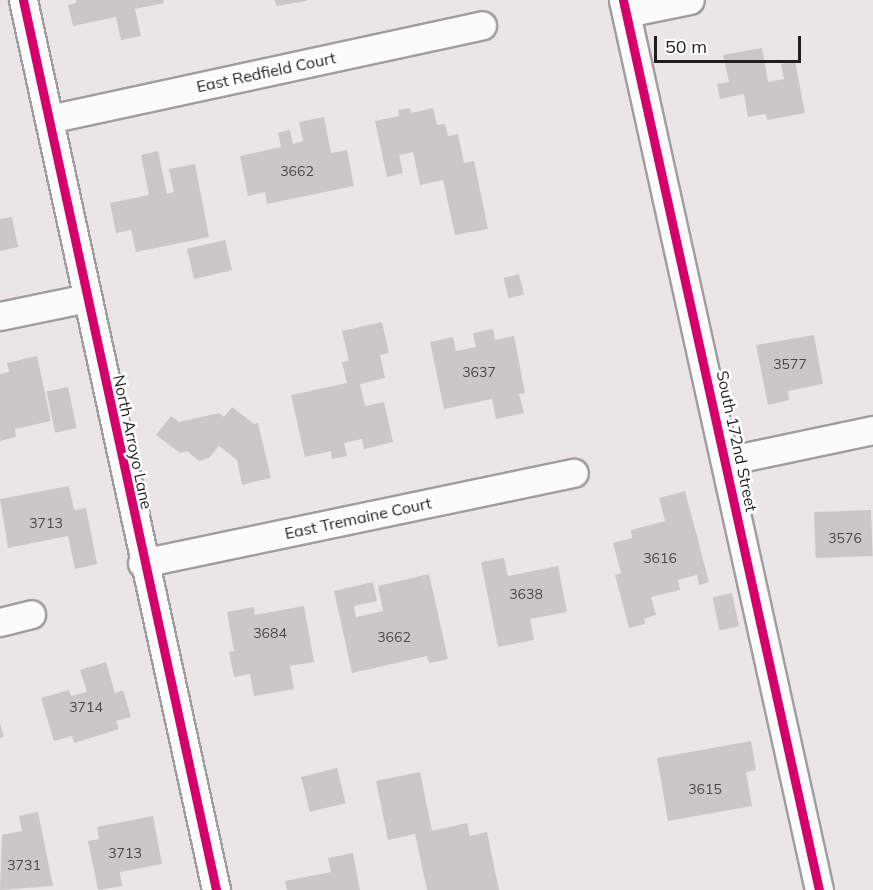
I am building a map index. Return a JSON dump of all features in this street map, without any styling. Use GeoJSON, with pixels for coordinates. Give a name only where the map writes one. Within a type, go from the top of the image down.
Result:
{"type":"FeatureCollection","features":[{"type":"Feature","properties":{"kind":"street"},"geometry":{"type":"LineString","coordinates":[[0,4],[17,0]]}},
{"type":"Feature","properties":{"kind":"street","name":"North Arroyo Lane"},"geometry":{"type":"LineString","coordinates":[[23,0],[142,563],[216,890]]}},
{"type":"Feature","properties":{"kind":"street"},"geometry":{"type":"LineString","coordinates":[[625,6],[690,0]]}},
{"type":"Feature","properties":{"kind":"street","name":"South 172nd Street"},"geometry":{"type":"LineString","coordinates":[[625,6],[819,890]]}},
{"type":"Feature","properties":{"kind":"street","name":"East Redfield Court"},"geometry":{"type":"LineString","coordinates":[[49,119],[482,25]]}},
{"type":"Feature","properties":{"kind":"street"},"geometry":{"type":"LineString","coordinates":[[0,316],[87,298]]}},
{"type":"Feature","properties":{"kind":"street"},"geometry":{"type":"LineString","coordinates":[[726,461],[873,430]]}},
{"type":"Feature","properties":{"kind":"street","name":"East Tremaine Court"},"geometry":{"type":"LineString","coordinates":[[142,563],[574,473]]}},
{"type":"Feature","properties":{"kind":"street"},"geometry":{"type":"LineString","coordinates":[[0,622],[31,614]]}},
{"type":"Feature","properties":{"kind":"building"},"geometry":{"type":"Polygon","coordinates":[[[76,0],[163,0],[164,3],[135,9],[141,36],[121,40],[116,17],[73,26],[68,5],[76,3],[76,0]]]}},
{"type":"Feature","properties":{"kind":"building"},"geometry":{"type":"Polygon","coordinates":[[[275,0],[306,0],[306,1],[276,6],[275,0]]]}},
{"type":"Feature","properties":{"kind":"building"},"geometry":{"type":"Polygon","coordinates":[[[762,48],[768,82],[784,79],[781,64],[795,61],[805,113],[767,120],[766,114],[748,117],[744,94],[720,99],[717,84],[729,82],[723,55],[762,48]]]}},
{"type":"Feature","properties":{"kind":"building"},"geometry":{"type":"Polygon","coordinates":[[[410,108],[411,113],[433,108],[437,125],[445,124],[448,136],[458,134],[464,163],[474,161],[488,229],[455,235],[443,180],[420,185],[413,152],[399,155],[403,173],[387,177],[375,121],[399,116],[398,110],[410,108]]]}},
{"type":"Feature","properties":{"kind":"building"},"geometry":{"type":"Polygon","coordinates":[[[324,117],[331,153],[347,150],[354,186],[267,204],[265,192],[248,196],[240,156],[281,147],[278,133],[290,130],[293,144],[303,141],[299,122],[324,117]]]}},
{"type":"Feature","properties":{"kind":"building"},"geometry":{"type":"Polygon","coordinates":[[[158,151],[167,194],[174,192],[169,169],[195,164],[209,237],[136,252],[131,230],[116,233],[110,203],[149,195],[141,155],[158,151]]]}},
{"type":"Feature","properties":{"kind":"building"},"geometry":{"type":"Polygon","coordinates":[[[12,217],[18,247],[0,251],[0,219],[12,217]]]}},
{"type":"Feature","properties":{"kind":"building"},"geometry":{"type":"Polygon","coordinates":[[[225,240],[232,270],[194,279],[187,249],[225,240]]]}},
{"type":"Feature","properties":{"kind":"building"},"geometry":{"type":"Polygon","coordinates":[[[519,274],[524,294],[509,298],[503,278],[519,274]]]}},
{"type":"Feature","properties":{"kind":"building"},"geometry":{"type":"Polygon","coordinates":[[[382,322],[389,353],[380,355],[385,378],[360,384],[365,406],[384,402],[393,442],[364,449],[362,439],[344,443],[347,456],[332,459],[331,451],[305,457],[291,395],[347,383],[342,362],[349,361],[342,331],[382,322]]]}},
{"type":"Feature","properties":{"kind":"building"},"geometry":{"type":"Polygon","coordinates":[[[493,329],[495,340],[514,336],[525,393],[519,394],[524,413],[496,419],[492,399],[444,409],[430,342],[453,337],[456,351],[476,347],[473,333],[493,329]]]}},
{"type":"Feature","properties":{"kind":"building"},"geometry":{"type":"Polygon","coordinates":[[[814,335],[823,384],[788,391],[789,400],[768,405],[756,345],[814,335]]]}},
{"type":"Feature","properties":{"kind":"building"},"geometry":{"type":"Polygon","coordinates":[[[37,356],[51,421],[15,429],[16,437],[0,441],[0,374],[9,372],[7,363],[37,356]]]}},
{"type":"Feature","properties":{"kind":"building"},"geometry":{"type":"Polygon","coordinates":[[[68,387],[77,428],[55,433],[46,392],[68,387]]]}},
{"type":"Feature","properties":{"kind":"building"},"geometry":{"type":"Polygon","coordinates":[[[232,407],[254,424],[258,423],[271,478],[242,485],[237,460],[219,446],[209,458],[199,461],[187,451],[180,453],[156,435],[171,416],[179,422],[219,413],[224,417],[232,407]]]}},
{"type":"Feature","properties":{"kind":"building"},"geometry":{"type":"Polygon","coordinates":[[[69,486],[74,510],[86,508],[97,564],[75,569],[68,536],[8,548],[0,499],[69,486]]]}},
{"type":"Feature","properties":{"kind":"building"},"geometry":{"type":"Polygon","coordinates":[[[685,491],[709,582],[699,585],[697,575],[678,580],[680,590],[651,597],[656,615],[644,619],[645,624],[629,628],[615,575],[621,573],[613,543],[632,538],[631,530],[665,521],[659,498],[685,491]]]}},
{"type":"Feature","properties":{"kind":"building"},"geometry":{"type":"Polygon","coordinates":[[[871,510],[873,556],[816,558],[814,512],[871,510]]]}},
{"type":"Feature","properties":{"kind":"building"},"geometry":{"type":"Polygon","coordinates":[[[504,558],[508,576],[558,566],[567,612],[530,619],[534,640],[498,647],[481,562],[504,558]]]}},
{"type":"Feature","properties":{"kind":"building"},"geometry":{"type":"Polygon","coordinates":[[[429,574],[448,659],[429,663],[427,656],[352,673],[334,591],[373,582],[377,601],[354,606],[356,617],[383,611],[378,586],[429,574]]]}},
{"type":"Feature","properties":{"kind":"building"},"geometry":{"type":"Polygon","coordinates":[[[732,593],[739,626],[720,630],[712,597],[732,593]]]}},
{"type":"Feature","properties":{"kind":"building"},"geometry":{"type":"Polygon","coordinates":[[[304,606],[314,662],[290,666],[294,689],[254,696],[250,674],[234,677],[229,652],[234,651],[227,612],[254,607],[255,615],[304,606]]]}},
{"type":"Feature","properties":{"kind":"building"},"geometry":{"type":"Polygon","coordinates":[[[106,662],[115,693],[123,690],[131,717],[116,721],[119,729],[74,743],[72,736],[54,741],[41,698],[69,690],[71,696],[87,692],[80,670],[106,662]]]}},
{"type":"Feature","properties":{"kind":"building"},"geometry":{"type":"Polygon","coordinates":[[[0,723],[4,737],[0,738],[0,723]]]}},
{"type":"Feature","properties":{"kind":"building"},"geometry":{"type":"Polygon","coordinates":[[[751,741],[756,770],[746,772],[752,806],[668,821],[657,758],[751,741]]]}},
{"type":"Feature","properties":{"kind":"building"},"geometry":{"type":"Polygon","coordinates":[[[337,768],[346,803],[310,812],[301,777],[337,768]]]}},
{"type":"Feature","properties":{"kind":"building"},"geometry":{"type":"Polygon","coordinates":[[[420,772],[432,831],[467,823],[470,836],[487,832],[499,890],[427,890],[415,834],[388,840],[376,781],[420,772]]]}},
{"type":"Feature","properties":{"kind":"building"},"geometry":{"type":"Polygon","coordinates":[[[38,812],[53,886],[0,890],[2,835],[22,831],[19,816],[38,812]]]}},
{"type":"Feature","properties":{"kind":"building"},"geometry":{"type":"Polygon","coordinates":[[[153,816],[162,864],[120,872],[122,886],[98,890],[88,841],[99,839],[97,827],[153,816]]]}},
{"type":"Feature","properties":{"kind":"building"},"geometry":{"type":"Polygon","coordinates":[[[353,853],[360,890],[287,890],[285,881],[331,872],[328,858],[353,853]]]}},
{"type":"Feature","properties":{"kind":"cycle path"},"geometry":{"type":"LineString","coordinates":[[23,0],[216,890]]}},
{"type":"Feature","properties":{"kind":"cycle path"},"geometry":{"type":"LineString","coordinates":[[623,0],[819,890]]}}]}
